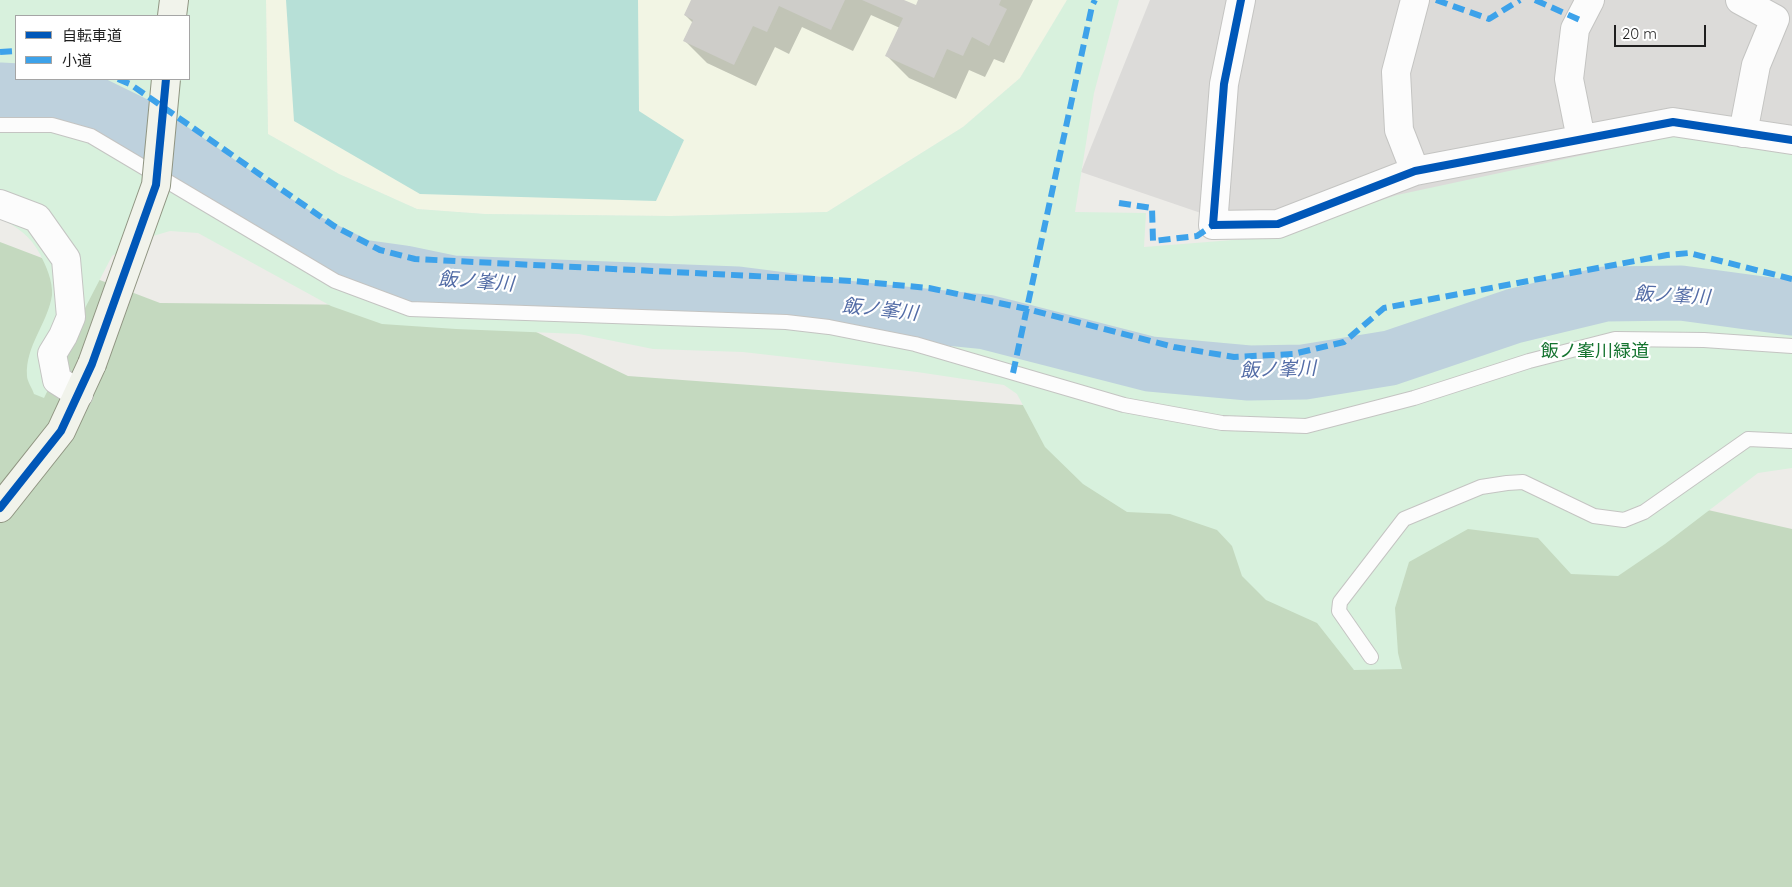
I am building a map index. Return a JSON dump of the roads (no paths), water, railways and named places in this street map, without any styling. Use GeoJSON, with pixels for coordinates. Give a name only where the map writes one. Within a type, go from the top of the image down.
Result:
{"type":"FeatureCollection","features":[{"type":"Feature","properties":{"kind":"street"},"geometry":{"type":"LineString","coordinates":[[1241,0],[1224,84],[1213,225],[1278,224],[1415,172],[1673,122],[1792,140]]}},
{"type":"Feature","properties":{"kind":"street"},"geometry":{"type":"LineString","coordinates":[[1415,0],[1396,72],[1399,130],[1415,172]]}},
{"type":"Feature","properties":{"kind":"street"},"geometry":{"type":"LineString","coordinates":[[1581,139],[1570,79],[1575,29],[1590,0]]}},
{"type":"Feature","properties":{"kind":"street"},"geometry":{"type":"LineString","coordinates":[[1740,0],[1775,19],[1756,65],[1744,133]]}},
{"type":"Feature","properties":{"kind":"street"},"geometry":{"type":"LineString","coordinates":[[0,508],[61,431],[92,364],[156,185],[166,80]]}},
{"type":"Feature","properties":{"kind":"street"},"geometry":{"type":"LineString","coordinates":[[0,204],[37,218],[66,259],[71,318],[52,354],[57,380],[78,394]]}},
{"type":"Feature","properties":{"kind":"lane"},"geometry":{"type":"LineString","coordinates":[[0,125],[52,125],[91,136],[335,281],[410,309],[786,322],[829,327],[915,344],[1124,405],[1222,423],[1306,426],[1414,398],[1529,361],[1615,339],[1704,340],[1792,346]]}},
{"type":"Feature","properties":{"kind":"lane"},"geometry":{"type":"LineString","coordinates":[[1371,657],[1338,611],[1340,602],[1404,518],[1481,487],[1523,482],[1594,516],[1624,520],[1644,512],[1748,439],[1792,441]]}},
{"type":"Feature","properties":{"kind":"waterway","name":"飯ノ峯川"},"geometry":{"type":"LineString","coordinates":[[0,90],[39,92],[86,100],[135,124],[303,239],[361,267],[404,273],[452,283],[738,294],[855,309],[986,322],[1150,364],[1249,373],[1304,372],[1390,358],[1514,316],[1605,294],[1681,293],[1792,308]]}},
{"type":"Feature","properties":{"kind":"park label","name":"飯ノ峯川緑道"},"geometry":{"type":"Point","coordinates":[1595,352]}}]}
